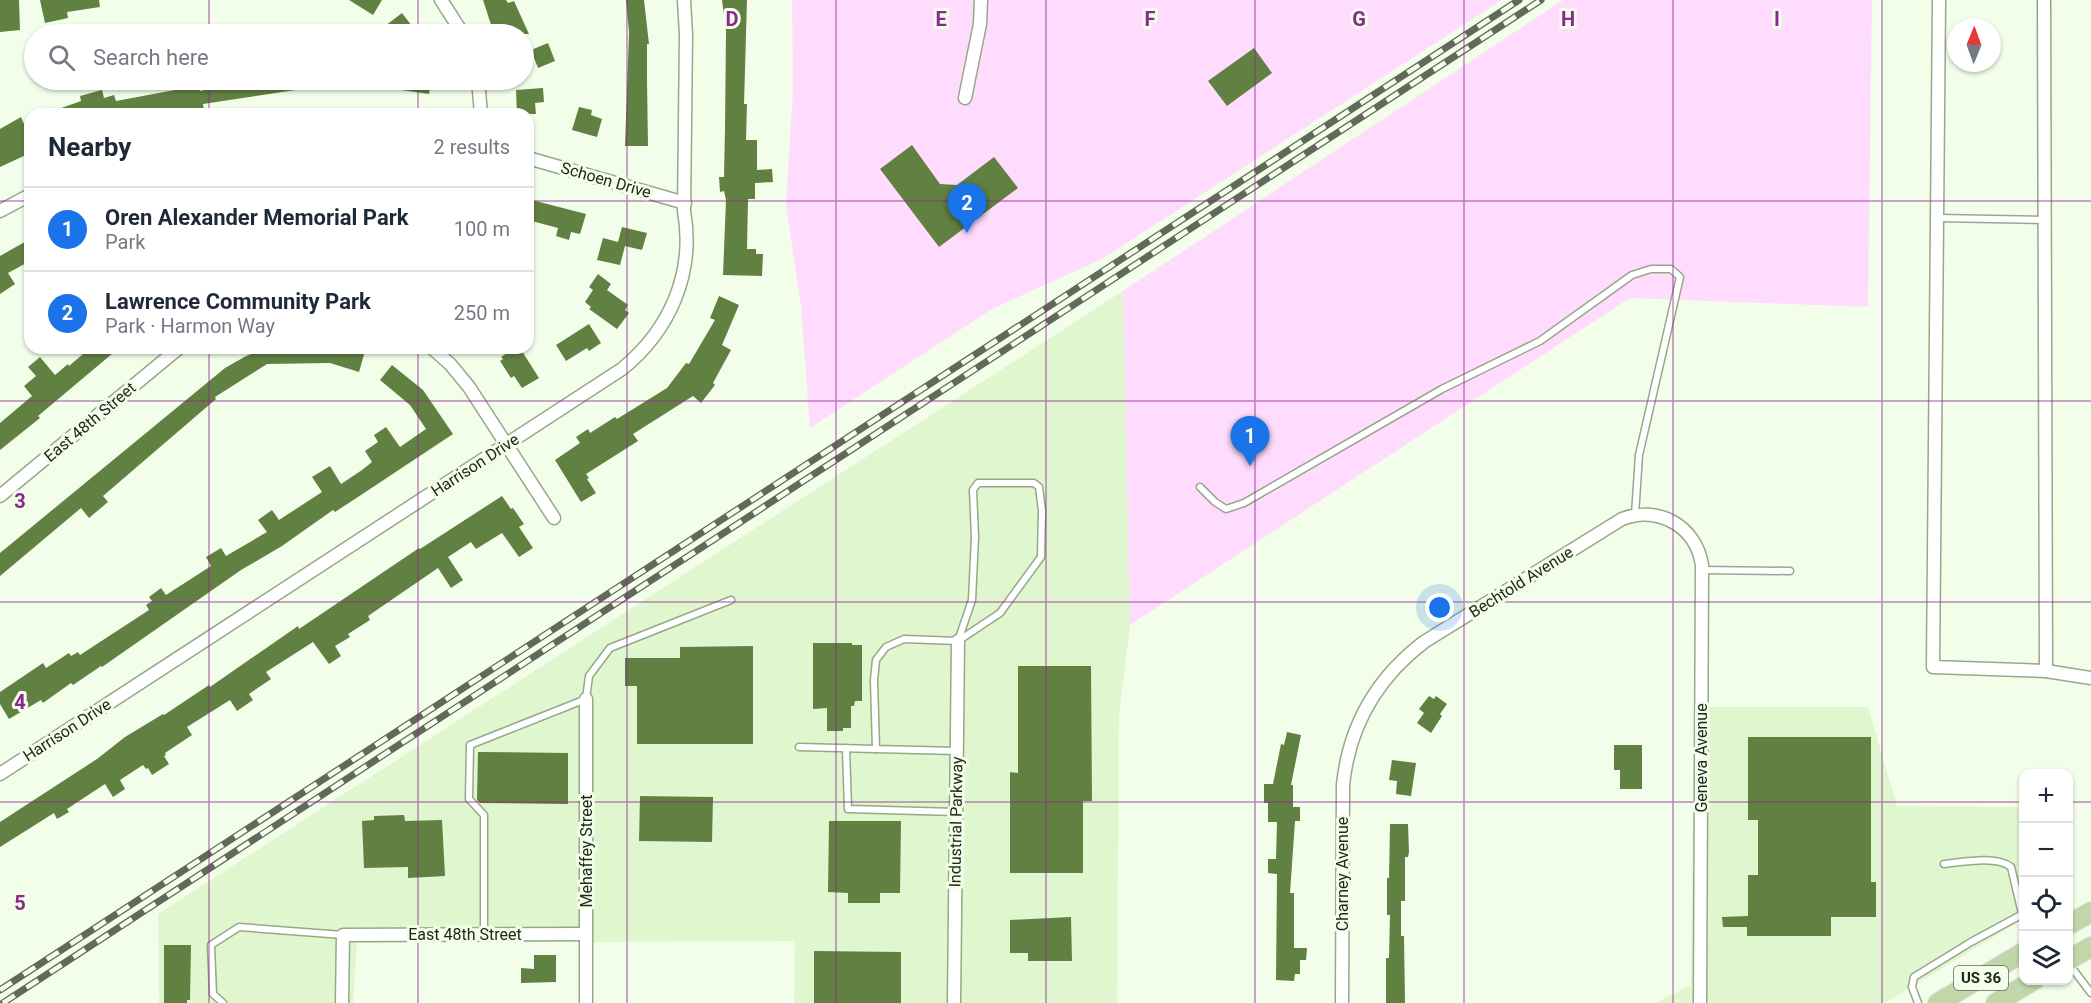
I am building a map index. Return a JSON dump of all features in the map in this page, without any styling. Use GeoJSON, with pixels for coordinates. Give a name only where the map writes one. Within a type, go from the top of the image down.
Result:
{"type":"FeatureCollection","features":[{"type":"Feature","properties":{"kind":"main road"},"geometry":{"type":"LineString","coordinates":[[2073,922],[2091,912]]}},
{"type":"Feature","properties":{"kind":"main road"},"geometry":{"type":"LineString","coordinates":[[2073,959],[2091,947]]}},
{"type":"Feature","properties":{"kind":"main road","name":"US 36"},"geometry":{"type":"LineString","coordinates":[[1938,1003],[2019,955]]}},
{"type":"Feature","properties":{"kind":"main road","name":"US 36"},"geometry":{"type":"LineString","coordinates":[[1996,1003],[2027,985]]}},
{"type":"Feature","properties":{"kind":"street"},"geometry":{"type":"LineString","coordinates":[[441,0],[457,24]]}},
{"type":"Feature","properties":{"kind":"street","name":"Harrison Drive"},"geometry":{"type":"LineString","coordinates":[[0,774],[622,369],[646,347],[662,326],[676,300],[685,263],[687,234],[684,0]]}},
{"type":"Feature","properties":{"kind":"street"},"geometry":{"type":"LineString","coordinates":[[965,98],[980,24],[981,0]]}},
{"type":"Feature","properties":{"kind":"street"},"geometry":{"type":"LineString","coordinates":[[1939,0],[1933,667],[2046,671],[2091,678]]}},
{"type":"Feature","properties":{"kind":"street"},"geometry":{"type":"LineString","coordinates":[[2044,0],[2046,671]]}},
{"type":"Feature","properties":{"kind":"street"},"geometry":{"type":"LineString","coordinates":[[479,90],[480,108]]}},
{"type":"Feature","properties":{"kind":"street","name":"Schoen Drive"},"geometry":{"type":"LineString","coordinates":[[534,160],[685,203]]}},
{"type":"Feature","properties":{"kind":"street"},"geometry":{"type":"LineString","coordinates":[[0,211],[24,198]]}},
{"type":"Feature","properties":{"kind":"street","name":"East 48th Street"},"geometry":{"type":"LineString","coordinates":[[0,496],[172,354]]}},
{"type":"Feature","properties":{"kind":"street"},"geometry":{"type":"LineString","coordinates":[[439,354],[469,387],[554,518]]}},
{"type":"Feature","properties":{"kind":"street","name":"Bechtold Avenue"},"geometry":{"type":"LineString","coordinates":[[1349,746],[1364,709],[1376,689],[1412,651],[1622,519],[1652,514],[1675,522]]}},
{"type":"Feature","properties":{"kind":"street","name":"Geneva Avenue"},"geometry":{"type":"LineString","coordinates":[[1675,522],[1688,533],[1695,543],[1701,558],[1702,570],[1700,1003]]}},
{"type":"Feature","properties":{"kind":"street","name":"Industrial Parkway"},"geometry":{"type":"LineString","coordinates":[[954,1003],[958,641]]}},
{"type":"Feature","properties":{"kind":"street","name":"Mehaffey Street"},"geometry":{"type":"LineString","coordinates":[[586,699],[586,1003]]}},
{"type":"Feature","properties":{"kind":"street","name":"Charney Avenue"},"geometry":{"type":"LineString","coordinates":[[1342,1003],[1343,785],[1349,746]]}},
{"type":"Feature","properties":{"kind":"street","name":"East 48th Street"},"geometry":{"type":"LineString","coordinates":[[343,935],[586,934]]}},
{"type":"Feature","properties":{"kind":"street"},"geometry":{"type":"LineString","coordinates":[[342,1003],[343,935]]}},
{"type":"Feature","properties":{"kind":"lane"},"geometry":{"type":"LineString","coordinates":[[1937,218],[2045,220]]}},
{"type":"Feature","properties":{"kind":"lane"},"geometry":{"type":"LineString","coordinates":[[1200,487],[1226,509],[1244,503],[1442,389],[1540,341],[1632,275],[1651,269],[1671,269],[1680,277],[1638,455],[1635,516]]}},
{"type":"Feature","properties":{"kind":"lane"},"geometry":{"type":"LineString","coordinates":[[876,749],[874,680],[876,660],[886,647],[904,639],[958,641],[1000,614],[1041,557],[1042,512],[1039,487],[1034,483],[978,483],[973,490],[975,537],[972,600],[958,641]]}},
{"type":"Feature","properties":{"kind":"lane"},"geometry":{"type":"LineString","coordinates":[[1702,570],[1790,571]]}},
{"type":"Feature","properties":{"kind":"lane"},"geometry":{"type":"LineString","coordinates":[[484,934],[484,816],[469,799],[471,745],[586,699],[589,676],[610,648],[731,600]]}},
{"type":"Feature","properties":{"kind":"lane"},"geometry":{"type":"LineString","coordinates":[[799,747],[957,751]]}},
{"type":"Feature","properties":{"kind":"lane"},"geometry":{"type":"LineString","coordinates":[[846,748],[848,810],[957,812]]}},
{"type":"Feature","properties":{"kind":"lane"},"geometry":{"type":"LineString","coordinates":[[1944,864],[1975,861],[2006,863],[2011,867],[2019,905]]}},
{"type":"Feature","properties":{"kind":"lane"},"geometry":{"type":"LineString","coordinates":[[1918,1003],[1912,987],[1914,977],[1971,942],[2019,920]]}},
{"type":"Feature","properties":{"kind":"lane"},"geometry":{"type":"LineString","coordinates":[[223,1003],[213,994],[211,945],[239,927],[343,935]]}},
{"type":"Feature","properties":{"kind":"lane"},"geometry":{"type":"LineString","coordinates":[[2073,969],[2091,993]]}},
{"type":"Feature","properties":{"kind":"shaded area"},"geometry":{"type":"Polygon","coordinates":[[[792,0],[1502,0],[1102,259],[992,309],[810,428],[801,306],[786,206],[793,89],[792,0]]]}},
{"type":"Feature","properties":{"kind":"shaded area"},"geometry":{"type":"Polygon","coordinates":[[[1563,0],[1872,0],[1868,307],[1630,298],[1130,625],[1123,291],[1563,0]]]}},
{"type":"Feature","properties":{"kind":"shaded area"},"geometry":{"type":"Polygon","coordinates":[[[1123,291],[1130,625],[1119,716],[1117,1003],[794,1003],[795,941],[357,943],[353,1003],[159,1003],[158,914],[1123,291]]]}},
{"type":"Feature","properties":{"kind":"shaded area"},"geometry":{"type":"Polygon","coordinates":[[[1694,707],[1868,707],[1897,806],[2019,807],[2019,921],[1885,1003],[1656,1003],[1691,985],[1694,707]]]}},
{"type":"Feature","properties":{"kind":"building"},"geometry":{"type":"Polygon","coordinates":[[[0,0],[19,0],[20,30],[0,32],[0,0]]]}},
{"type":"Feature","properties":{"kind":"building"},"geometry":{"type":"Polygon","coordinates":[[[40,0],[99,0],[100,7],[67,12],[68,18],[45,23],[40,0]]]}},
{"type":"Feature","properties":{"kind":"building"},"geometry":{"type":"Polygon","coordinates":[[[349,0],[382,0],[373,15],[349,0]]]}},
{"type":"Feature","properties":{"kind":"building"},"geometry":{"type":"Polygon","coordinates":[[[483,0],[506,0],[508,3],[514,1],[524,24],[491,24],[483,0]]]}},
{"type":"Feature","properties":{"kind":"building"},"geometry":{"type":"Polygon","coordinates":[[[626,0],[644,0],[649,44],[647,44],[648,146],[625,146],[629,32],[626,0]]]}},
{"type":"Feature","properties":{"kind":"building"},"geometry":{"type":"Polygon","coordinates":[[[722,0],[747,0],[744,104],[747,104],[746,140],[757,140],[757,170],[772,169],[773,182],[755,183],[755,199],[748,199],[747,249],[756,249],[756,254],[763,254],[762,276],[723,275],[726,200],[724,191],[720,192],[719,177],[724,177],[726,31],[722,0]]]}},
{"type":"Feature","properties":{"kind":"building"},"geometry":{"type":"Polygon","coordinates":[[[402,13],[410,24],[388,24],[402,13]]]}},
{"type":"Feature","properties":{"kind":"building"},"geometry":{"type":"Polygon","coordinates":[[[548,43],[555,61],[538,68],[534,58],[534,49],[548,43]]]}},
{"type":"Feature","properties":{"kind":"building"},"geometry":{"type":"Polygon","coordinates":[[[1254,48],[1272,73],[1227,106],[1208,81],[1254,48]]]}},
{"type":"Feature","properties":{"kind":"building"},"geometry":{"type":"Polygon","coordinates":[[[543,88],[544,102],[535,103],[536,114],[534,114],[534,108],[517,108],[516,90],[543,88]]]}},
{"type":"Feature","properties":{"kind":"building"},"geometry":{"type":"Polygon","coordinates":[[[102,90],[104,98],[114,95],[116,101],[175,90],[295,90],[203,104],[204,108],[61,108],[81,101],[80,96],[102,90]]]}},
{"type":"Feature","properties":{"kind":"building"},"geometry":{"type":"Polygon","coordinates":[[[402,90],[430,90],[429,94],[402,90]]]}},
{"type":"Feature","properties":{"kind":"building"},"geometry":{"type":"Polygon","coordinates":[[[579,107],[592,110],[591,115],[602,119],[597,137],[572,130],[579,107]]]}},
{"type":"Feature","properties":{"kind":"building"},"geometry":{"type":"Polygon","coordinates":[[[21,117],[24,124],[24,156],[0,167],[0,129],[21,117]]]}},
{"type":"Feature","properties":{"kind":"building"},"geometry":{"type":"Polygon","coordinates":[[[912,145],[940,184],[957,185],[994,157],[1018,188],[939,247],[880,169],[912,145]]]}},
{"type":"Feature","properties":{"kind":"building"},"geometry":{"type":"Polygon","coordinates":[[[534,201],[586,214],[580,234],[571,232],[569,240],[556,236],[558,228],[534,222],[534,201]]]}},
{"type":"Feature","properties":{"kind":"building"},"geometry":{"type":"Polygon","coordinates":[[[622,227],[647,233],[642,250],[625,246],[620,265],[597,260],[603,238],[618,242],[622,227]]]}},
{"type":"Feature","properties":{"kind":"building"},"geometry":{"type":"Polygon","coordinates":[[[24,242],[24,264],[8,273],[15,284],[0,294],[0,256],[24,242]]]}},
{"type":"Feature","properties":{"kind":"building"},"geometry":{"type":"Polygon","coordinates":[[[598,274],[611,284],[607,290],[628,305],[625,310],[629,313],[617,329],[589,309],[591,307],[585,302],[593,290],[589,287],[598,274]]]}},
{"type":"Feature","properties":{"kind":"building"},"geometry":{"type":"Polygon","coordinates":[[[719,296],[739,305],[722,345],[731,350],[713,383],[715,385],[701,403],[693,396],[633,434],[638,441],[586,474],[596,493],[581,502],[555,460],[580,443],[576,437],[588,429],[590,433],[615,417],[617,419],[667,388],[686,363],[689,364],[715,320],[710,318],[719,296]]]}},
{"type":"Feature","properties":{"kind":"building"},"geometry":{"type":"Polygon","coordinates":[[[589,324],[601,343],[589,351],[587,348],[566,361],[556,345],[589,324]]]}},
{"type":"Feature","properties":{"kind":"building"},"geometry":{"type":"Polygon","coordinates":[[[83,354],[112,354],[0,450],[0,423],[32,396],[24,386],[36,376],[28,367],[40,357],[55,375],[68,364],[69,366],[83,354]]]}},
{"type":"Feature","properties":{"kind":"building"},"geometry":{"type":"Polygon","coordinates":[[[252,354],[364,354],[359,372],[330,363],[267,364],[215,397],[216,399],[103,496],[108,502],[89,518],[81,508],[0,576],[0,553],[225,368],[252,354]]]}},
{"type":"Feature","properties":{"kind":"building"},"geometry":{"type":"Polygon","coordinates":[[[506,354],[524,354],[539,378],[522,388],[514,376],[511,378],[500,361],[503,359],[501,357],[506,354]]]}},
{"type":"Feature","properties":{"kind":"building"},"geometry":{"type":"Polygon","coordinates":[[[392,365],[423,390],[453,434],[335,512],[333,510],[282,546],[241,570],[102,667],[73,685],[71,683],[43,703],[41,700],[9,719],[0,704],[0,692],[43,663],[46,668],[69,653],[71,656],[78,652],[80,655],[149,610],[146,605],[152,601],[149,597],[161,588],[166,595],[211,566],[206,557],[221,548],[226,556],[267,532],[258,520],[272,510],[279,520],[322,492],[312,477],[330,466],[341,484],[362,470],[372,462],[365,451],[378,442],[374,435],[386,427],[400,447],[426,429],[410,405],[380,380],[392,365]]]}},
{"type":"Feature","properties":{"kind":"building"},"geometry":{"type":"Polygon","coordinates":[[[502,496],[524,524],[519,527],[533,548],[519,557],[502,533],[476,549],[471,542],[448,557],[463,580],[451,588],[438,568],[368,616],[370,620],[348,634],[350,637],[335,646],[341,656],[329,664],[313,642],[266,672],[271,679],[249,694],[253,700],[237,711],[230,700],[187,727],[192,735],[165,753],[164,756],[169,764],[152,775],[143,765],[120,780],[125,789],[113,797],[105,784],[67,809],[69,812],[57,819],[54,813],[0,847],[0,822],[97,759],[125,737],[164,715],[209,685],[210,687],[298,626],[299,629],[419,548],[502,496]]]}},
{"type":"Feature","properties":{"kind":"building"},"geometry":{"type":"Polygon","coordinates":[[[813,643],[862,645],[862,701],[855,701],[854,706],[851,706],[851,728],[843,728],[843,731],[827,731],[827,708],[813,709],[813,643]]]}},
{"type":"Feature","properties":{"kind":"building"},"geometry":{"type":"Polygon","coordinates":[[[753,646],[753,744],[637,744],[637,686],[625,686],[625,658],[680,658],[680,647],[753,646]]]}},
{"type":"Feature","properties":{"kind":"building"},"geometry":{"type":"Polygon","coordinates":[[[1018,666],[1091,666],[1092,801],[1083,801],[1083,873],[1010,873],[1010,772],[1018,773],[1018,666]]]}},
{"type":"Feature","properties":{"kind":"building"},"geometry":{"type":"Polygon","coordinates":[[[1429,696],[1434,699],[1436,696],[1447,704],[1431,733],[1417,723],[1424,713],[1419,709],[1429,696]]]}},
{"type":"Feature","properties":{"kind":"building"},"geometry":{"type":"Polygon","coordinates":[[[1287,732],[1301,735],[1291,785],[1293,785],[1293,807],[1300,807],[1300,821],[1295,821],[1290,893],[1294,893],[1294,948],[1307,948],[1306,960],[1300,960],[1300,974],[1295,974],[1294,981],[1276,980],[1277,874],[1268,873],[1268,859],[1276,859],[1277,822],[1268,822],[1268,803],[1264,803],[1264,784],[1273,784],[1281,744],[1284,745],[1287,732]]]}},
{"type":"Feature","properties":{"kind":"building"},"geometry":{"type":"Polygon","coordinates":[[[1748,737],[1871,737],[1871,882],[1876,882],[1876,917],[1831,917],[1831,936],[1747,936],[1747,927],[1723,927],[1722,917],[1748,916],[1748,875],[1758,875],[1758,820],[1748,820],[1748,737]]]}},
{"type":"Feature","properties":{"kind":"building"},"geometry":{"type":"Polygon","coordinates":[[[1614,745],[1642,745],[1642,789],[1620,789],[1620,770],[1614,770],[1614,745]]]}},
{"type":"Feature","properties":{"kind":"building"},"geometry":{"type":"Polygon","coordinates":[[[478,752],[568,753],[568,804],[480,803],[477,800],[478,752]]]}},
{"type":"Feature","properties":{"kind":"building"},"geometry":{"type":"Polygon","coordinates":[[[1392,760],[1416,763],[1411,796],[1396,794],[1397,781],[1389,780],[1392,760]]]}},
{"type":"Feature","properties":{"kind":"building"},"geometry":{"type":"Polygon","coordinates":[[[640,796],[713,797],[712,842],[639,841],[640,796]]]}},
{"type":"Feature","properties":{"kind":"building"},"geometry":{"type":"Polygon","coordinates":[[[404,815],[405,821],[442,820],[445,876],[408,878],[408,867],[364,868],[362,821],[374,820],[374,816],[404,815]]]}},
{"type":"Feature","properties":{"kind":"building"},"geometry":{"type":"Polygon","coordinates":[[[829,821],[901,821],[900,893],[880,893],[880,903],[848,903],[848,893],[828,892],[829,821]]]}},
{"type":"Feature","properties":{"kind":"building"},"geometry":{"type":"Polygon","coordinates":[[[1390,824],[1408,824],[1409,852],[1408,857],[1405,857],[1405,901],[1401,901],[1405,1003],[1386,1003],[1386,958],[1389,958],[1390,915],[1387,915],[1387,878],[1389,878],[1390,824]]]}},
{"type":"Feature","properties":{"kind":"building"},"geometry":{"type":"Polygon","coordinates":[[[1071,917],[1072,961],[1028,961],[1028,953],[1010,953],[1010,920],[1071,917]]]}},
{"type":"Feature","properties":{"kind":"building"},"geometry":{"type":"Polygon","coordinates":[[[164,945],[191,945],[190,1000],[187,1000],[187,1003],[164,1003],[164,945]]]}},
{"type":"Feature","properties":{"kind":"building"},"geometry":{"type":"Polygon","coordinates":[[[814,951],[901,952],[901,1003],[814,1003],[814,951]]]}},
{"type":"Feature","properties":{"kind":"building"},"geometry":{"type":"Polygon","coordinates":[[[534,955],[556,955],[556,982],[521,983],[521,968],[534,969],[534,955]]]}},
{"type":"Feature","properties":{"kind":"railway"},"geometry":{"type":"LineString","coordinates":[[0,990],[1519,0]]}},
{"type":"Feature","properties":{"kind":"railway"},"geometry":{"type":"LineString","coordinates":[[3,1003],[1541,0]]}},
{"type":"Feature","properties":{"kind":"place","name":"Lawrence Community Park"},"geometry":{"type":"Point","coordinates":[967,233]}},
{"type":"Feature","properties":{"kind":"place","name":"Oren Alexander Memorial Park"},"geometry":{"type":"Point","coordinates":[1250,466]}}]}
